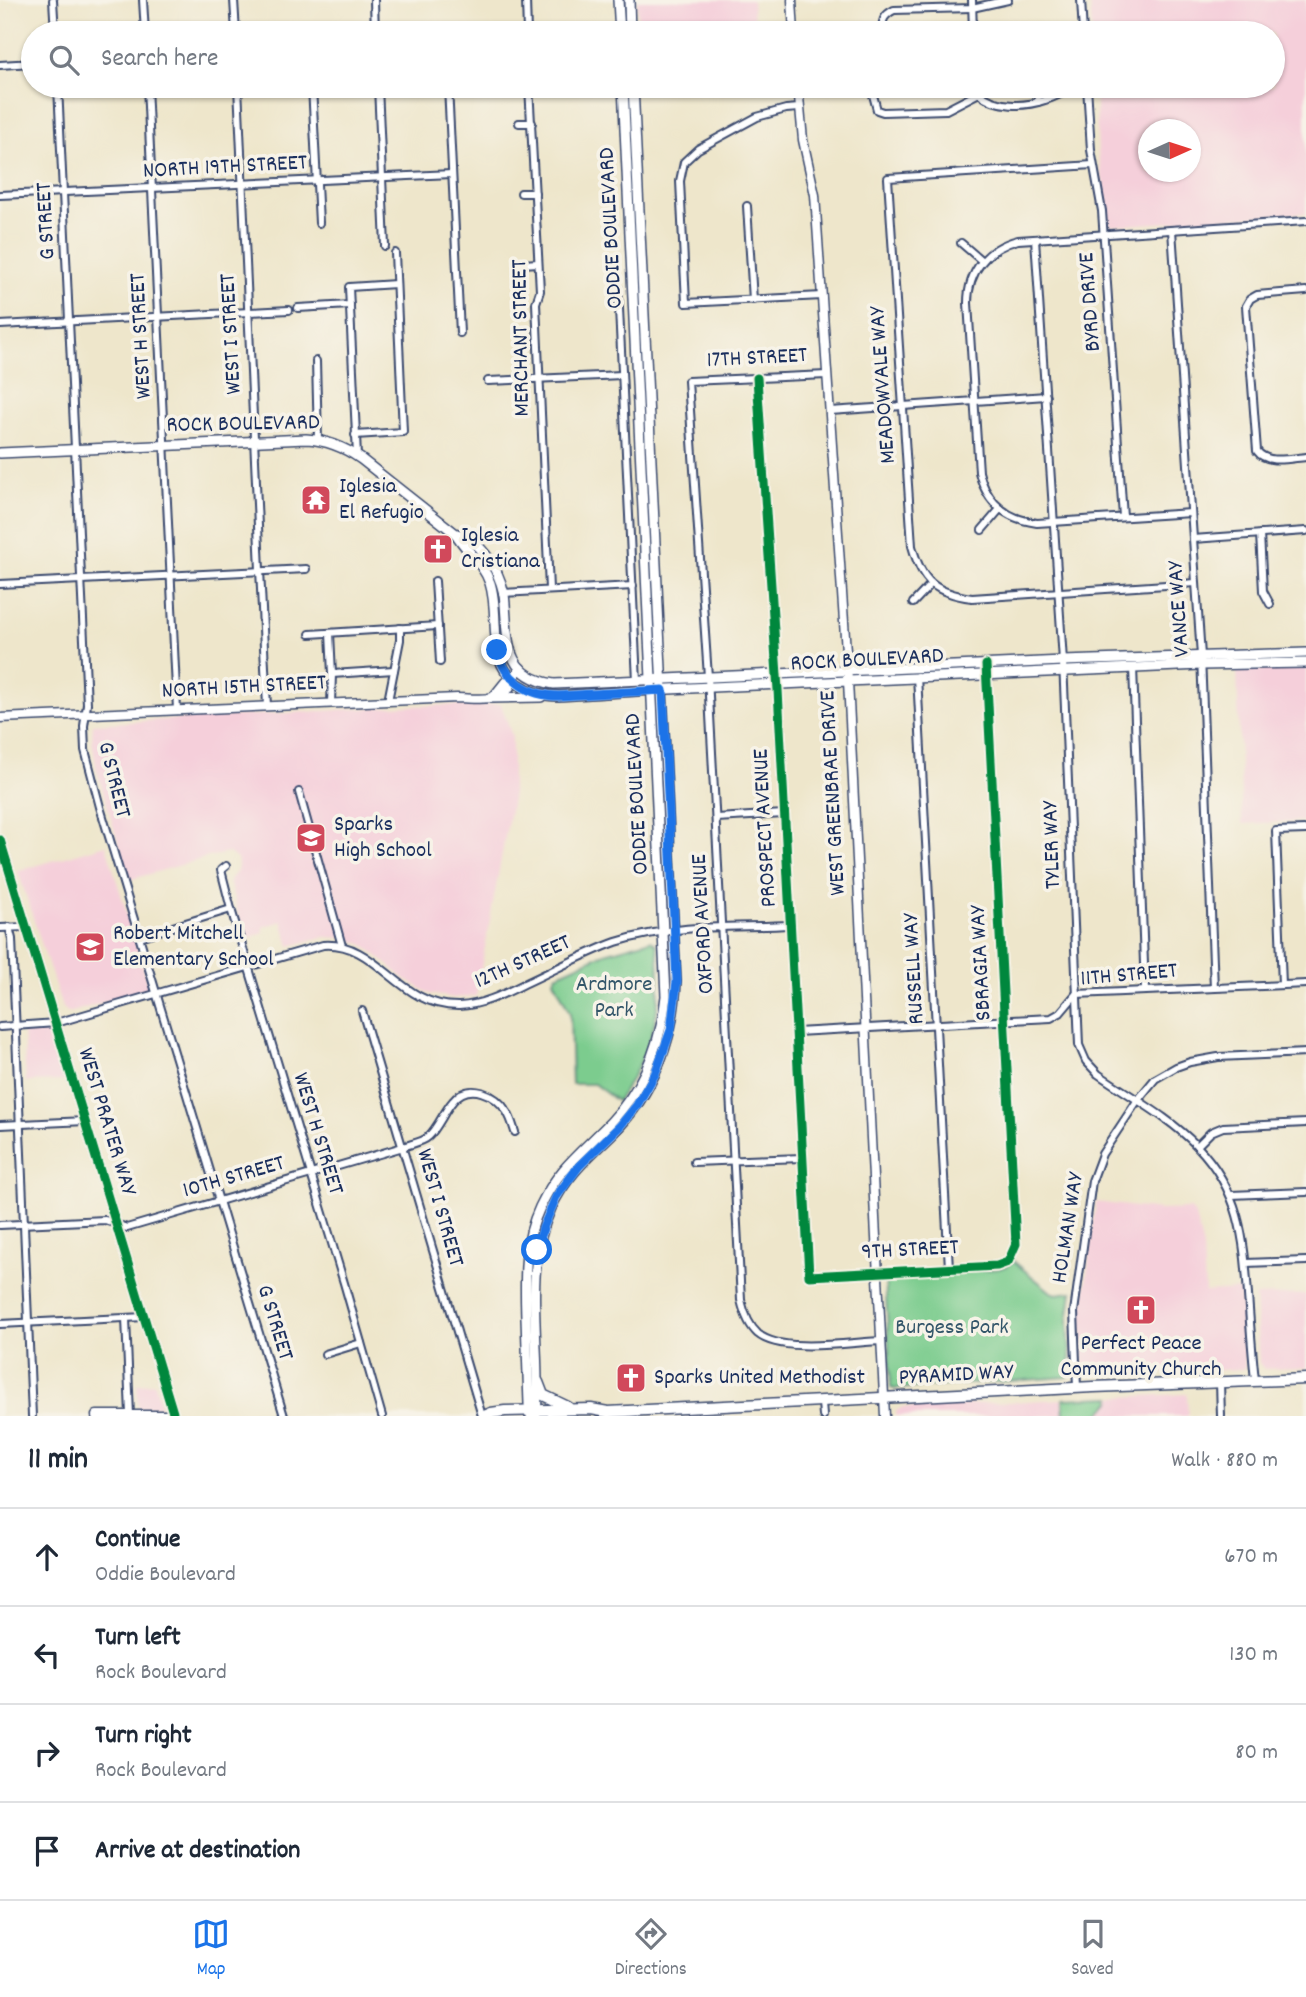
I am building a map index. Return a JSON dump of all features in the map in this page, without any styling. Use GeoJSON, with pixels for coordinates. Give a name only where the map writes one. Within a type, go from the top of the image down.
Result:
{"type":"FeatureCollection","features":[{"type":"Feature","properties":{"kind":"main road"},"geometry":{"type":"LineString","coordinates":[[618,0],[619,21]]}},
{"type":"Feature","properties":{"kind":"main road"},"geometry":{"type":"LineString","coordinates":[[629,0],[630,21]]}},
{"type":"Feature","properties":{"kind":"main road","name":"ODDIE BOULEVARD"},"geometry":{"type":"LineString","coordinates":[[533,1413],[525,1275],[532,1228],[555,1180],[624,1107],[647,1070],[664,1012],[669,930],[663,690],[657,679],[625,98]]}},
{"type":"Feature","properties":{"kind":"main road","name":"ODDIE BOULEVARD"},"geometry":{"type":"LineString","coordinates":[[533,1413],[538,1382],[535,1278],[537,1250],[543,1228],[556,1197],[572,1173],[628,1116],[655,1074],[666,1047],[674,1013],[677,981],[669,930],[653,690],[657,679],[654,545],[634,98]]}},
{"type":"Feature","properties":{"kind":"main road","name":"ROCK BOULEVARD"},"geometry":{"type":"LineString","coordinates":[[0,453],[254,441],[318,440],[337,446],[356,456],[456,534],[468,537],[483,551],[495,569],[507,641],[512,655],[521,668],[539,680],[554,684],[709,677],[777,679],[917,673],[987,675],[1064,672],[1133,664],[1306,653]]}},
{"type":"Feature","properties":{"kind":"main road","name":"ROCK BOULEVARD"},"geometry":{"type":"LineString","coordinates":[[498,594],[497,650],[502,665],[512,679],[526,690],[550,696],[709,688],[777,679]]}},
{"type":"Feature","properties":{"kind":"main road","name":"ROCK BOULEVARD"},"geometry":{"type":"LineString","coordinates":[[917,673],[986,665],[1063,661],[1133,664]]}},
{"type":"Feature","properties":{"kind":"main road","name":"ROCK BOULEVARD"},"geometry":{"type":"LineString","coordinates":[[1201,661],[1306,663]]}},
{"type":"Feature","properties":{"kind":"main road"},"geometry":{"type":"LineString","coordinates":[[490,698],[550,696]]}},
{"type":"Feature","properties":{"kind":"main road","name":"WEST PRATER WAY"},"geometry":{"type":"LineString","coordinates":[[0,840],[174,1416]]}},
{"type":"Feature","properties":{"kind":"main road","name":"PYRAMID WAY"},"geometry":{"type":"LineString","coordinates":[[593,1416],[751,1410],[822,1402],[1077,1388],[1306,1379]]}},
{"type":"Feature","properties":{"kind":"main road"},"geometry":{"type":"LineString","coordinates":[[538,1382],[546,1397],[575,1409]]}},
{"type":"Feature","properties":{"kind":"main road","name":"PYRAMID WAY"},"geometry":{"type":"LineString","coordinates":[[483,1416],[505,1411],[533,1413],[575,1409],[608,1414]]}},
{"type":"Feature","properties":{"kind":"main road"},"geometry":{"type":"LineString","coordinates":[[97,1416],[167,1416]]}},
{"type":"Feature","properties":{"kind":"street"},"geometry":{"type":"LineString","coordinates":[[53,0],[54,21]]}},
{"type":"Feature","properties":{"kind":"street"},"geometry":{"type":"LineString","coordinates":[[143,0],[144,21]]}},
{"type":"Feature","properties":{"kind":"street"},"geometry":{"type":"LineString","coordinates":[[234,0],[235,21]]}},
{"type":"Feature","properties":{"kind":"street"},"geometry":{"type":"LineString","coordinates":[[374,0],[375,21]]}},
{"type":"Feature","properties":{"kind":"street"},"geometry":{"type":"LineString","coordinates":[[526,0],[527,21]]}},
{"type":"Feature","properties":{"kind":"street"},"geometry":{"type":"LineString","coordinates":[[792,0],[793,21]]}},
{"type":"Feature","properties":{"kind":"street"},"geometry":{"type":"LineString","coordinates":[[883,21],[886,13],[894,10],[1008,0]]}},
{"type":"Feature","properties":{"kind":"street"},"geometry":{"type":"LineString","coordinates":[[1081,0],[1082,21]]}},
{"type":"Feature","properties":{"kind":"street"},"geometry":{"type":"LineString","coordinates":[[0,65],[21,64]]}},
{"type":"Feature","properties":{"kind":"street","name":"G STREET"},"geometry":{"type":"LineString","coordinates":[[59,98],[87,704],[84,737],[88,765],[284,1416]]}},
{"type":"Feature","properties":{"kind":"street","name":"WEST H STREET"},"geometry":{"type":"LineString","coordinates":[[148,98],[177,710]]}},
{"type":"Feature","properties":{"kind":"street","name":"WEST I STREET"},"geometry":{"type":"LineString","coordinates":[[238,98],[267,706]]}},
{"type":"Feature","properties":{"kind":"street"},"geometry":{"type":"LineString","coordinates":[[313,98],[319,223]]}},
{"type":"Feature","properties":{"kind":"street"},"geometry":{"type":"LineString","coordinates":[[379,98],[385,246]]}},
{"type":"Feature","properties":{"kind":"street"},"geometry":{"type":"LineString","coordinates":[[449,98],[460,333]]}},
{"type":"Feature","properties":{"kind":"street","name":"MERCHANT STREET"},"geometry":{"type":"LineString","coordinates":[[531,98],[540,291],[536,303],[549,589]]}},
{"type":"Feature","properties":{"kind":"street","name":"WEST GREENBRAE DRIVE"},"geometry":{"type":"LineString","coordinates":[[799,98],[803,140],[815,195],[830,411],[847,676],[886,1416]]}},
{"type":"Feature","properties":{"kind":"street"},"geometry":{"type":"LineString","coordinates":[[875,98],[877,110],[883,112],[946,110],[966,98]]}},
{"type":"Feature","properties":{"kind":"street"},"geometry":{"type":"LineString","coordinates":[[987,98],[992,103],[999,104],[1028,104],[1049,98]]}},
{"type":"Feature","properties":{"kind":"street"},"geometry":{"type":"LineString","coordinates":[[1038,98],[1038,102]]}},
{"type":"Feature","properties":{"kind":"street","name":"BYRD DRIVE"},"geometry":{"type":"LineString","coordinates":[[1086,98],[1093,165],[1102,211],[1123,517]]}},
{"type":"Feature","properties":{"kind":"street"},"geometry":{"type":"LineString","coordinates":[[799,108],[757,117],[698,149],[684,162],[680,181],[686,303],[822,296]]}},
{"type":"Feature","properties":{"kind":"street"},"geometry":{"type":"LineString","coordinates":[[519,123],[532,123]]}},
{"type":"Feature","properties":{"kind":"street","name":"MEADOWVALE WAY"},"geometry":{"type":"LineString","coordinates":[[931,584],[918,567],[912,545],[888,178],[1093,165]]}},
{"type":"Feature","properties":{"kind":"street","name":"NORTH 19TH STREET"},"geometry":{"type":"LineString","coordinates":[[0,195],[452,174]]}},
{"type":"Feature","properties":{"kind":"street"},"geometry":{"type":"LineString","coordinates":[[521,193],[535,192]]}},
{"type":"Feature","properties":{"kind":"street"},"geometry":{"type":"LineString","coordinates":[[747,206],[753,300]]}},
{"type":"Feature","properties":{"kind":"street"},"geometry":{"type":"LineString","coordinates":[[1191,513],[1027,522],[1009,515],[990,499],[981,481],[974,401],[968,294],[972,276],[992,251],[1008,243],[1306,221]]}},
{"type":"Feature","properties":{"kind":"street","name":"VANCE WAY"},"geometry":{"type":"LineString","coordinates":[[1172,230],[1201,661],[1213,988]]}},
{"type":"Feature","properties":{"kind":"street","name":"TYLER WAY"},"geometry":{"type":"LineString","coordinates":[[1035,239],[1064,672],[1079,1045],[1089,1070],[1174,1126],[1197,1146],[1231,1195],[1242,1230],[1255,1380]]}},
{"type":"Feature","properties":{"kind":"street"},"geometry":{"type":"LineString","coordinates":[[961,243],[982,261]]}},
{"type":"Feature","properties":{"kind":"street"},"geometry":{"type":"LineString","coordinates":[[355,435],[403,432],[395,253]]}},
{"type":"Feature","properties":{"kind":"street"},"geometry":{"type":"LineString","coordinates":[[523,264],[538,263]]}},
{"type":"Feature","properties":{"kind":"street"},"geometry":{"type":"LineString","coordinates":[[356,456],[349,287],[396,284]]}},
{"type":"Feature","properties":{"kind":"street"},"geometry":{"type":"LineString","coordinates":[[618,288],[637,681]]}},
{"type":"Feature","properties":{"kind":"street"},"geometry":{"type":"LineString","coordinates":[[1306,292],[1257,295],[1250,299],[1247,306],[1257,452],[1259,456],[1267,459],[1306,457]]}},
{"type":"Feature","properties":{"kind":"street"},"geometry":{"type":"LineString","coordinates":[[298,308],[350,305]]}},
{"type":"Feature","properties":{"kind":"street"},"geometry":{"type":"LineString","coordinates":[[0,325],[289,310]]}},
{"type":"Feature","properties":{"kind":"street"},"geometry":{"type":"LineString","coordinates":[[316,361],[318,440]]}},
{"type":"Feature","properties":{"kind":"street","name":"17TH STREET"},"geometry":{"type":"LineString","coordinates":[[688,381],[827,374]]}},
{"type":"Feature","properties":{"kind":"street"},"geometry":{"type":"LineString","coordinates":[[488,382],[622,375]]}},
{"type":"Feature","properties":{"kind":"street","name":"PROSPECT AVENUE"},"geometry":{"type":"LineString","coordinates":[[757,378],[785,814],[808,1276]]}},
{"type":"Feature","properties":{"kind":"street","name":"OXFORD AVENUE"},"geometry":{"type":"LineString","coordinates":[[688,381],[709,677],[741,1300],[746,1318],[757,1333],[773,1343],[792,1346],[883,1341]]}},
{"type":"Feature","properties":{"kind":"street"},"geometry":{"type":"LineString","coordinates":[[830,411],[1046,396]]}},
{"type":"Feature","properties":{"kind":"street"},"geometry":{"type":"LineString","coordinates":[[982,530],[1000,509]]}},
{"type":"Feature","properties":{"kind":"street"},"geometry":{"type":"LineString","coordinates":[[1193,539],[1306,531]]}},
{"type":"Feature","properties":{"kind":"street"},"geometry":{"type":"LineString","coordinates":[[1259,534],[1263,591],[1270,604]]}},
{"type":"Feature","properties":{"kind":"street"},"geometry":{"type":"LineString","coordinates":[[0,584],[306,569]]}},
{"type":"Feature","properties":{"kind":"street"},"geometry":{"type":"LineString","coordinates":[[435,581],[440,663]]}},
{"type":"Feature","properties":{"kind":"street"},"geometry":{"type":"LineString","coordinates":[[913,603],[931,584],[950,595],[972,598],[1196,583]]}},
{"type":"Feature","properties":{"kind":"street"},"geometry":{"type":"LineString","coordinates":[[498,594],[633,586]]}},
{"type":"Feature","properties":{"kind":"street"},"geometry":{"type":"LineString","coordinates":[[310,634],[438,626]]}},
{"type":"Feature","properties":{"kind":"street"},"geometry":{"type":"LineString","coordinates":[[388,701],[400,628]]}},
{"type":"Feature","properties":{"kind":"street"},"geometry":{"type":"LineString","coordinates":[[330,633],[331,704]]}},
{"type":"Feature","properties":{"kind":"street"},"geometry":{"type":"LineString","coordinates":[[1133,664],[1145,991]]}},
{"type":"Feature","properties":{"kind":"street","name":"SBRAGIA WAY"},"geometry":{"type":"LineString","coordinates":[[986,665],[1016,1244],[1011,1258]]}},
{"type":"Feature","properties":{"kind":"street"},"geometry":{"type":"LineString","coordinates":[[490,698],[521,668]]}},
{"type":"Feature","properties":{"kind":"street"},"geometry":{"type":"LineString","coordinates":[[332,674],[394,670]]}},
{"type":"Feature","properties":{"kind":"street","name":"RUSSELL WAY"},"geometry":{"type":"LineString","coordinates":[[917,673],[949,1268]]}},
{"type":"Feature","properties":{"kind":"street","name":"NORTH 15TH STREET"},"geometry":{"type":"LineString","coordinates":[[0,718],[490,698]]}},
{"type":"Feature","properties":{"kind":"street"},"geometry":{"type":"LineString","coordinates":[[0,1027],[56,1023],[318,946],[342,946],[299,792]]}},
{"type":"Feature","properties":{"kind":"street"},"geometry":{"type":"LineString","coordinates":[[716,818],[785,814]]}},
{"type":"Feature","properties":{"kind":"street"},"geometry":{"type":"LineString","coordinates":[[1282,985],[1276,831],[1306,830]]}},
{"type":"Feature","properties":{"kind":"street","name":"WEST H STREET"},"geometry":{"type":"LineString","coordinates":[[226,866],[221,868],[221,871],[231,909],[382,1416]]}},
{"type":"Feature","properties":{"kind":"street"},"geometry":{"type":"LineString","coordinates":[[140,937],[231,909]]}},
{"type":"Feature","properties":{"kind":"street","name":"12TH STREET"},"geometry":{"type":"LineString","coordinates":[[342,946],[360,953],[405,988],[426,1000],[444,1005],[464,1006],[492,999],[609,945],[669,930],[790,925]]}},
{"type":"Feature","properties":{"kind":"street"},"geometry":{"type":"LineString","coordinates":[[0,928],[27,927]]}},
{"type":"Feature","properties":{"kind":"street"},"geometry":{"type":"LineString","coordinates":[[9,928],[12,939],[32,1416]]}},
{"type":"Feature","properties":{"kind":"street","name":"11TH STREET"},"geometry":{"type":"LineString","coordinates":[[796,1032],[1051,1018],[1060,1013],[1076,994],[1306,984]]}},
{"type":"Feature","properties":{"kind":"street","name":"WEST I STREET"},"geometry":{"type":"LineString","coordinates":[[362,1011],[483,1416]]}},
{"type":"Feature","properties":{"kind":"street","name":"HOLMAN WAY"},"geometry":{"type":"LineString","coordinates":[[1077,1388],[1073,1321],[1092,1181],[1102,1154],[1138,1101],[1155,1079],[1190,1062],[1218,1057],[1306,1053]]}},
{"type":"Feature","properties":{"kind":"street","name":"10TH STREET"},"geometry":{"type":"LineString","coordinates":[[0,1225],[105,1220],[127,1228],[428,1138],[452,1101],[458,1095],[472,1091],[481,1091],[501,1103],[509,1114],[515,1132]]}},
{"type":"Feature","properties":{"kind":"street"},"geometry":{"type":"LineString","coordinates":[[0,1125],[86,1121]]}},
{"type":"Feature","properties":{"kind":"street"},"geometry":{"type":"LineString","coordinates":[[1197,1146],[1211,1132],[1223,1127],[1306,1123]]}},
{"type":"Feature","properties":{"kind":"street"},"geometry":{"type":"LineString","coordinates":[[694,1162],[802,1158]]}},
{"type":"Feature","properties":{"kind":"street"},"geometry":{"type":"LineString","coordinates":[[1231,1195],[1306,1192]]}},
{"type":"Feature","properties":{"kind":"street","name":"9TH STREET"},"geometry":{"type":"LineString","coordinates":[[808,1276],[997,1266],[1005,1264],[1011,1258]]}},
{"type":"Feature","properties":{"kind":"street"},"geometry":{"type":"LineString","coordinates":[[1246,1263],[1306,1261]]}},
{"type":"Feature","properties":{"kind":"street"},"geometry":{"type":"LineString","coordinates":[[0,1324],[145,1317]]}},
{"type":"Feature","properties":{"kind":"street"},"geometry":{"type":"LineString","coordinates":[[126,1318],[130,1415]]}},
{"type":"Feature","properties":{"kind":"street"},"geometry":{"type":"LineString","coordinates":[[325,1354],[361,1343]]}},
{"type":"Feature","properties":{"kind":"street"},"geometry":{"type":"LineString","coordinates":[[1220,1382],[1222,1416]]}},
{"type":"Feature","properties":{"kind":"street"},"geometry":{"type":"LineString","coordinates":[[822,1402],[823,1416]]}},
{"type":"Feature","properties":{"kind":"shaded area"},"geometry":{"type":"Polygon","coordinates":[[[637,0],[752,0],[754,21],[638,21],[637,0]]]}},
{"type":"Feature","properties":{"kind":"shaded area"},"geometry":{"type":"Polygon","coordinates":[[[1090,0],[1306,0],[1306,213],[1110,226],[1098,153],[1096,98],[1285,98],[1285,21],[1091,21],[1090,0]]]}},
{"type":"Feature","properties":{"kind":"shaded area"},"geometry":{"type":"Polygon","coordinates":[[[1306,668],[1306,821],[1242,824],[1237,670],[1306,668]]]}},
{"type":"Feature","properties":{"kind":"shaded area","name":"Sparks High School"},"geometry":{"type":"Polygon","coordinates":[[[501,704],[512,736],[512,799],[476,996],[454,998],[430,994],[405,979],[364,945],[345,938],[324,937],[290,946],[282,921],[263,927],[264,933],[245,939],[229,881],[237,871],[237,859],[229,853],[129,880],[96,767],[93,724],[408,706],[501,704]]]}},
{"type":"Feature","properties":{"kind":"shaded area","name":"Robert Mitchell Elementary School"},"geometry":{"type":"Polygon","coordinates":[[[106,845],[149,987],[69,1013],[62,1007],[18,871],[106,845]]]}},
{"type":"Feature","properties":{"kind":"shaded area"},"geometry":{"type":"Polygon","coordinates":[[[23,1031],[48,1032],[64,1081],[26,1082],[23,1031]]]}},
{"type":"Feature","properties":{"kind":"shaded area"},"geometry":{"type":"Polygon","coordinates":[[[1096,1202],[1160,1210],[1191,1209],[1203,1247],[1205,1292],[1241,1290],[1243,1369],[1086,1376],[1081,1321],[1096,1202]]]}},
{"type":"Feature","properties":{"kind":"shaded area"},"geometry":{"type":"Polygon","coordinates":[[[1306,1294],[1306,1368],[1264,1369],[1259,1363],[1255,1296],[1306,1294]]]}},
{"type":"Feature","properties":{"kind":"shaded area"},"geometry":{"type":"Polygon","coordinates":[[[155,1383],[161,1407],[138,1409],[137,1384],[155,1383]]]}},
{"type":"Feature","properties":{"kind":"shaded area"},"geometry":{"type":"Polygon","coordinates":[[[1187,1394],[1188,1416],[1098,1416],[1111,1402],[1112,1397],[1187,1394]]]}},
{"type":"Feature","properties":{"kind":"shaded area"},"geometry":{"type":"Polygon","coordinates":[[[1063,1399],[1064,1416],[896,1416],[896,1411],[901,1408],[1063,1399]]]}},
{"type":"Feature","properties":{"kind":"green space","name":"Ardmore Park"},"geometry":{"type":"Polygon","coordinates":[[[651,940],[657,945],[659,968],[654,1027],[640,1064],[617,1101],[594,1084],[572,1084],[570,1013],[554,980],[556,975],[605,953],[651,940]]]}},
{"type":"Feature","properties":{"kind":"green space","name":"Burgess Park"},"geometry":{"type":"Polygon","coordinates":[[[1013,1261],[1051,1292],[1072,1292],[1068,1322],[1071,1370],[1068,1377],[891,1388],[885,1277],[888,1274],[997,1269],[1013,1261]]]}},
{"type":"Feature","properties":{"kind":"green space"},"geometry":{"type":"Polygon","coordinates":[[[1112,1397],[1111,1402],[1098,1416],[1064,1416],[1063,1399],[1112,1397]]]}},
{"type":"Feature","properties":{"kind":"cycle path"},"geometry":{"type":"LineString","coordinates":[[757,378],[778,690],[809,1276],[997,1266],[1008,1262],[1016,1244],[986,665]]}},
{"type":"Feature","properties":{"kind":"cycle path"},"geometry":{"type":"LineString","coordinates":[[0,840],[174,1416]]}},
{"type":"Feature","properties":{"kind":"place","name":"Iglesia El Refugio"},"geometry":{"type":"Point","coordinates":[316,500]}},
{"type":"Feature","properties":{"kind":"place","name":"Iglesia Cristiana"},"geometry":{"type":"Point","coordinates":[438,549]}},
{"type":"Feature","properties":{"kind":"place","name":"Sparks High School"},"geometry":{"type":"Point","coordinates":[311,838]}},
{"type":"Feature","properties":{"kind":"place","name":"Robert Mitchell Elementary School"},"geometry":{"type":"Point","coordinates":[90,947]}},
{"type":"Feature","properties":{"kind":"place","name":"Perfect Peace Community Church"},"geometry":{"type":"Point","coordinates":[1141,1310]}},
{"type":"Feature","properties":{"kind":"place","name":"Sparks United Methodist"},"geometry":{"type":"Point","coordinates":[631,1378]}},
{"type":"Feature","properties":{"kind":"route"},"geometry":{"type":"LineString","coordinates":[[497,650],[506,673],[512,679],[526,690],[542,695],[663,690],[677,981],[671,1030],[655,1074],[637,1105],[620,1126],[586,1157],[556,1197],[537,1250]]}}]}
